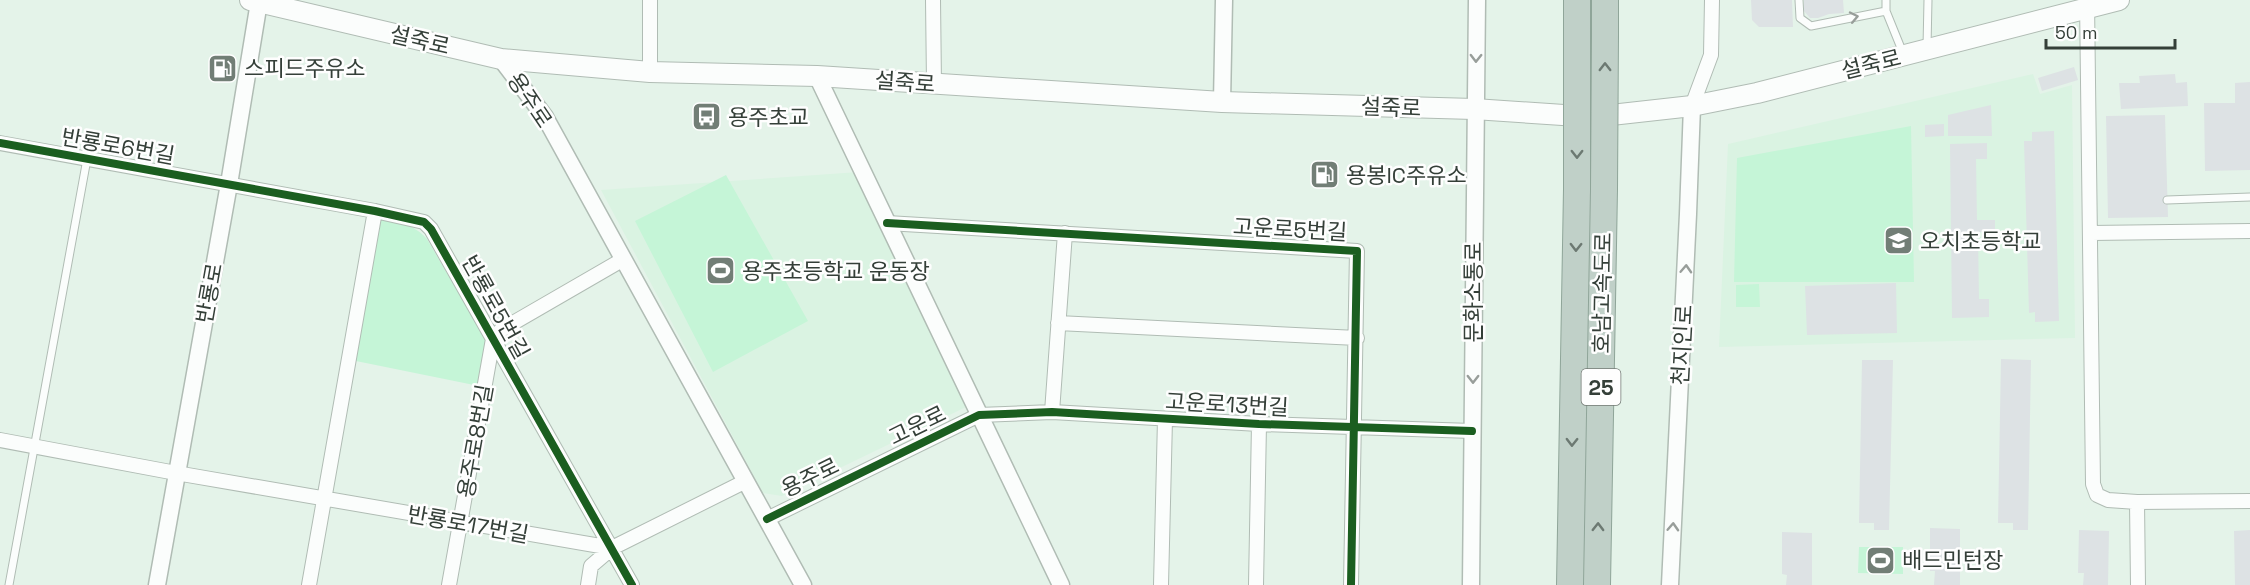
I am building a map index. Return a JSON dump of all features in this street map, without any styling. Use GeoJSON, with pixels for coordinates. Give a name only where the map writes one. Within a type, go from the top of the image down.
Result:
{"type":"FeatureCollection","features":[{"type":"Feature","properties":{"kind":"highway","name":"호남고속도로"},"geometry":{"type":"LineString","coordinates":[[1570,585],[1577,189],[1577,0]]}},
{"type":"Feature","properties":{"kind":"highway","name":"호남고속도로"},"geometry":{"type":"LineString","coordinates":[[1597,585],[1605,0]]}},
{"type":"Feature","properties":{"kind":"main road","name":"설죽로"},"geometry":{"type":"LineString","coordinates":[[254,1],[298,5],[501,59],[650,72],[817,76],[1222,102],[1474,109],[1593,117],[1692,106],[1757,93],[2087,4],[2119,0]]}},
{"type":"Feature","properties":{"kind":"street"},"geometry":{"type":"LineString","coordinates":[[650,0],[650,72]]}},
{"type":"Feature","properties":{"kind":"street"},"geometry":{"type":"LineString","coordinates":[[933,0],[934,84]]}},
{"type":"Feature","properties":{"kind":"street"},"geometry":{"type":"LineString","coordinates":[[1222,102],[1224,0]]}},
{"type":"Feature","properties":{"kind":"street","name":"문화소통로"},"geometry":{"type":"LineString","coordinates":[[1471,585],[1474,109],[1477,0]]}},
{"type":"Feature","properties":{"kind":"street"},"geometry":{"type":"LineString","coordinates":[[1692,106],[1711,55],[1712,0]]}},
{"type":"Feature","properties":{"kind":"street","name":"반룡로"},"geometry":{"type":"LineString","coordinates":[[157,585],[229,184],[254,1]]}},
{"type":"Feature","properties":{"kind":"street"},"geometry":{"type":"LineString","coordinates":[[2087,4],[2093,484],[2097,495],[2108,500],[2250,501]]}},
{"type":"Feature","properties":{"kind":"street","name":"용주로"},"geometry":{"type":"LineString","coordinates":[[501,59],[544,117],[803,585]]}},
{"type":"Feature","properties":{"kind":"street","name":"고운로"},"geometry":{"type":"LineString","coordinates":[[817,76],[1061,585]]}},
{"type":"Feature","properties":{"kind":"street","name":"천지인로"},"geometry":{"type":"LineString","coordinates":[[1670,585],[1692,106]]}},
{"type":"Feature","properties":{"kind":"street","name":"반룡로6번길"},"geometry":{"type":"LineString","coordinates":[[0,143],[229,184]]}},
{"type":"Feature","properties":{"kind":"street","name":"반룡로5번길"},"geometry":{"type":"LineString","coordinates":[[229,184],[424,222],[431,229],[632,585]]}},
{"type":"Feature","properties":{"kind":"street"},"geometry":{"type":"LineString","coordinates":[[309,585],[375,211]]}},
{"type":"Feature","properties":{"kind":"street","name":"고운로5번길"},"geometry":{"type":"LineString","coordinates":[[887,223],[1357,251],[1351,585]]}},
{"type":"Feature","properties":{"kind":"street"},"geometry":{"type":"LineString","coordinates":[[2091,233],[2250,231]]}},
{"type":"Feature","properties":{"kind":"street"},"geometry":{"type":"LineString","coordinates":[[1052,412],[1065,233]]}},
{"type":"Feature","properties":{"kind":"street"},"geometry":{"type":"LineString","coordinates":[[493,339],[501,330],[622,260]]}},
{"type":"Feature","properties":{"kind":"street"},"geometry":{"type":"LineString","coordinates":[[1058,323],[1357,338]]}},
{"type":"Feature","properties":{"kind":"street","name":"용주로8번길"},"geometry":{"type":"LineString","coordinates":[[449,585],[493,339]]}},
{"type":"Feature","properties":{"kind":"street","name":"고운로13번길"},"geometry":{"type":"LineString","coordinates":[[979,415],[1052,412],[1259,424],[1472,431]]}},
{"type":"Feature","properties":{"kind":"street","name":"고운로"},"geometry":{"type":"LineString","coordinates":[[870,468],[979,415]]}},
{"type":"Feature","properties":{"kind":"street"},"geometry":{"type":"LineString","coordinates":[[1161,585],[1165,419]]}},
{"type":"Feature","properties":{"kind":"street","name":"고운로13번길"},"geometry":{"type":"LineString","coordinates":[[1256,585],[1259,424]]}},
{"type":"Feature","properties":{"kind":"street","name":"반룡로17번길"},"geometry":{"type":"LineString","coordinates":[[0,440],[176,473],[612,548]]}},
{"type":"Feature","properties":{"kind":"street","name":"용주로"},"geometry":{"type":"LineString","coordinates":[[766,519],[870,468]]}},
{"type":"Feature","properties":{"kind":"street"},"geometry":{"type":"LineString","coordinates":[[588,585],[591,566],[612,548],[744,482]]}},
{"type":"Feature","properties":{"kind":"street"},"geometry":{"type":"LineString","coordinates":[[2137,502],[2138,585]]}},
{"type":"Feature","properties":{"kind":"lane"},"geometry":{"type":"LineString","coordinates":[[1799,0],[1800,18],[1811,26],[1886,11]]}},
{"type":"Feature","properties":{"kind":"lane"},"geometry":{"type":"LineString","coordinates":[[1886,0],[1886,11],[1904,55]]}},
{"type":"Feature","properties":{"kind":"lane"},"geometry":{"type":"LineString","coordinates":[[1927,49],[1928,0]]}},
{"type":"Feature","properties":{"kind":"lane","name":"반룡로6번길"},"geometry":{"type":"LineString","coordinates":[[9,585],[87,159]]}},
{"type":"Feature","properties":{"kind":"lane"},"geometry":{"type":"LineString","coordinates":[[2167,200],[2250,197]]}},
{"type":"Feature","properties":{"kind":"shaded area","name":"오치초등학교"},"geometry":{"type":"Polygon","coordinates":[[[2033,74],[2040,94],[2072,85],[2075,338],[1719,347],[1728,144],[2033,74]]]}},
{"type":"Feature","properties":{"kind":"shaded area"},"geometry":{"type":"Polygon","coordinates":[[[859,172],[968,406],[782,496],[763,493],[601,190],[859,172]]]}},
{"type":"Feature","properties":{"kind":"green space"},"geometry":{"type":"Polygon","coordinates":[[[1911,126],[1914,282],[1734,282],[1737,158],[1911,126]]]}},
{"type":"Feature","properties":{"kind":"green space","name":"용주초등학교 운동장"},"geometry":{"type":"Polygon","coordinates":[[[726,175],[808,321],[713,372],[635,221],[726,175]]]}},
{"type":"Feature","properties":{"kind":"green space"},"geometry":{"type":"Polygon","coordinates":[[[379,218],[411,227],[427,239],[487,342],[479,386],[351,360],[379,218]]]}},
{"type":"Feature","properties":{"kind":"green space"},"geometry":{"type":"Polygon","coordinates":[[[1759,284],[1760,307],[1736,307],[1736,285],[1759,284]]]}},
{"type":"Feature","properties":{"kind":"green space","name":"배드민턴장"},"geometry":{"type":"Polygon","coordinates":[[[1859,547],[1903,547],[1903,574],[1858,573],[1859,547]]]}},
{"type":"Feature","properties":{"kind":"building"},"geometry":{"type":"Polygon","coordinates":[[[1751,0],[1792,0],[1793,27],[1759,27],[1752,20],[1751,0]]]}},
{"type":"Feature","properties":{"kind":"building"},"geometry":{"type":"Polygon","coordinates":[[[1804,0],[1843,0],[1844,13],[1810,18],[1804,11],[1804,0]]]}},
{"type":"Feature","properties":{"kind":"building"},"geometry":{"type":"Polygon","coordinates":[[[2074,67],[2078,80],[2042,91],[2038,78],[2074,67]]]}},
{"type":"Feature","properties":{"kind":"building"},"geometry":{"type":"Polygon","coordinates":[[[2175,74],[2176,83],[2187,82],[2188,106],[2121,109],[2119,83],[2140,83],[2139,76],[2175,74]]]}},
{"type":"Feature","properties":{"kind":"building"},"geometry":{"type":"Polygon","coordinates":[[[2250,82],[2250,170],[2205,171],[2204,103],[2235,103],[2235,83],[2250,82]]]}},
{"type":"Feature","properties":{"kind":"building"},"geometry":{"type":"Polygon","coordinates":[[[1991,105],[1992,136],[1948,136],[1948,115],[1991,105]]]}},
{"type":"Feature","properties":{"kind":"building"},"geometry":{"type":"Polygon","coordinates":[[[2165,115],[2168,217],[2108,218],[2106,116],[2165,115]]]}},
{"type":"Feature","properties":{"kind":"building"},"geometry":{"type":"Polygon","coordinates":[[[1944,124],[1944,136],[1925,137],[1925,125],[1944,124]]]}},
{"type":"Feature","properties":{"kind":"building"},"geometry":{"type":"Polygon","coordinates":[[[2054,131],[2059,321],[2035,322],[2035,312],[2029,313],[2024,141],[2032,141],[2032,132],[2054,131]]]}},
{"type":"Feature","properties":{"kind":"building"},"geometry":{"type":"Polygon","coordinates":[[[1987,143],[1987,159],[1976,159],[1977,220],[1995,220],[1995,232],[1978,232],[1979,299],[1989,299],[1989,317],[1952,318],[1950,144],[1987,143]]]}},
{"type":"Feature","properties":{"kind":"building"},"geometry":{"type":"Polygon","coordinates":[[[1896,283],[1897,333],[1807,335],[1805,286],[1896,283]]]}},
{"type":"Feature","properties":{"kind":"building"},"geometry":{"type":"Polygon","coordinates":[[[2001,359],[2031,360],[2028,530],[2013,530],[2013,523],[1998,523],[2001,359]]]}},
{"type":"Feature","properties":{"kind":"building"},"geometry":{"type":"Polygon","coordinates":[[[1862,360],[1893,360],[1889,530],[1874,530],[1874,523],[1859,523],[1862,360]]]}},
{"type":"Feature","properties":{"kind":"building"},"geometry":{"type":"Polygon","coordinates":[[[1930,528],[1960,529],[1960,585],[1934,585],[1935,571],[1930,571],[1930,528]]]}},
{"type":"Feature","properties":{"kind":"building"},"geometry":{"type":"Polygon","coordinates":[[[2079,530],[2109,531],[2108,585],[2083,585],[2084,573],[2078,573],[2079,530]]]}},
{"type":"Feature","properties":{"kind":"building"},"geometry":{"type":"Polygon","coordinates":[[[2250,530],[2250,585],[2235,585],[2234,531],[2250,530]]]}},
{"type":"Feature","properties":{"kind":"building"},"geometry":{"type":"Polygon","coordinates":[[[1782,532],[1812,533],[1812,585],[1786,585],[1787,575],[1782,574],[1782,532]]]}},
{"type":"Feature","properties":{"kind":"cycle path"},"geometry":{"type":"LineString","coordinates":[[0,143],[375,211],[424,222],[431,229],[632,585]]}},
{"type":"Feature","properties":{"kind":"cycle path"},"geometry":{"type":"LineString","coordinates":[[887,223],[1357,251],[1351,585]]}},
{"type":"Feature","properties":{"kind":"cycle path"},"geometry":{"type":"LineString","coordinates":[[767,519],[979,415],[1052,412],[1259,424],[1472,431]]}},
{"type":"Feature","properties":{"kind":"place","name":"스피드주유소"},"geometry":{"type":"Point","coordinates":[223,68]}},
{"type":"Feature","properties":{"kind":"place","name":"용주초교"},"geometry":{"type":"Point","coordinates":[707,117]}},
{"type":"Feature","properties":{"kind":"place","name":"용봉IC주유소"},"geometry":{"type":"Point","coordinates":[1325,175]}},
{"type":"Feature","properties":{"kind":"place","name":"오치초등학교"},"geometry":{"type":"Point","coordinates":[1899,241]}},
{"type":"Feature","properties":{"kind":"place","name":"용주초등학교 운동장"},"geometry":{"type":"Point","coordinates":[721,271]}},
{"type":"Feature","properties":{"kind":"place","name":"배드민턴장"},"geometry":{"type":"Point","coordinates":[1881,560]}}]}
